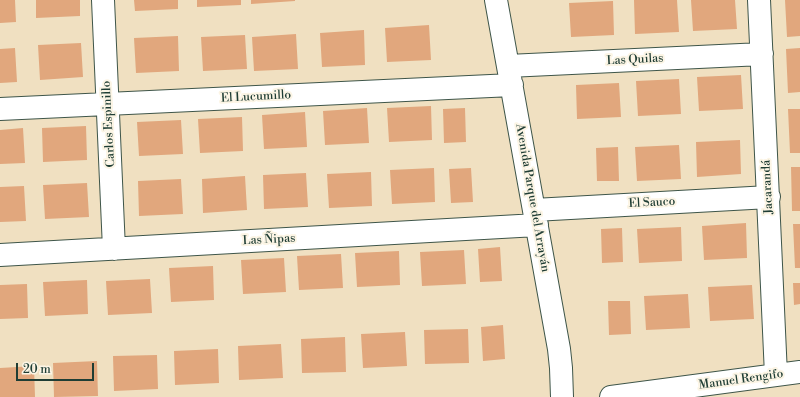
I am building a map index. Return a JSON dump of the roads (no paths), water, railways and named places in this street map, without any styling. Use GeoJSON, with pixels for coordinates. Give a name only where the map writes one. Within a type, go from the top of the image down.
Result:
{"type":"FeatureCollection","features":[{"type":"Feature","properties":{"kind":"street","name":"Carlos Espinillo"},"geometry":{"type":"LineString","coordinates":[[103,0],[114,249]]}},
{"type":"Feature","properties":{"kind":"street","name":"Avenida Parque del Arrayán"},"geometry":{"type":"LineString","coordinates":[[496,0],[559,349],[562,397]]}},
{"type":"Feature","properties":{"kind":"street","name":"Jacarandá"},"geometry":{"type":"LineString","coordinates":[[760,0],[776,375]]}},
{"type":"Feature","properties":{"kind":"street","name":"Las Quilas"},"geometry":{"type":"LineString","coordinates":[[510,75],[762,54]]}},
{"type":"Feature","properties":{"kind":"street","name":"El Lucumillo"},"geometry":{"type":"LineString","coordinates":[[0,109],[108,104],[510,75]]}},
{"type":"Feature","properties":{"kind":"street","name":"El Sauco"},"geometry":{"type":"LineString","coordinates":[[536,217],[769,197]]}},
{"type":"Feature","properties":{"kind":"street","name":"Las Ñipas"},"geometry":{"type":"LineString","coordinates":[[0,255],[114,249],[536,217]]}},
{"type":"Feature","properties":{"kind":"street","name":"Manuel Rengifo"},"geometry":{"type":"LineString","coordinates":[[618,397],[800,372]]}}]}
